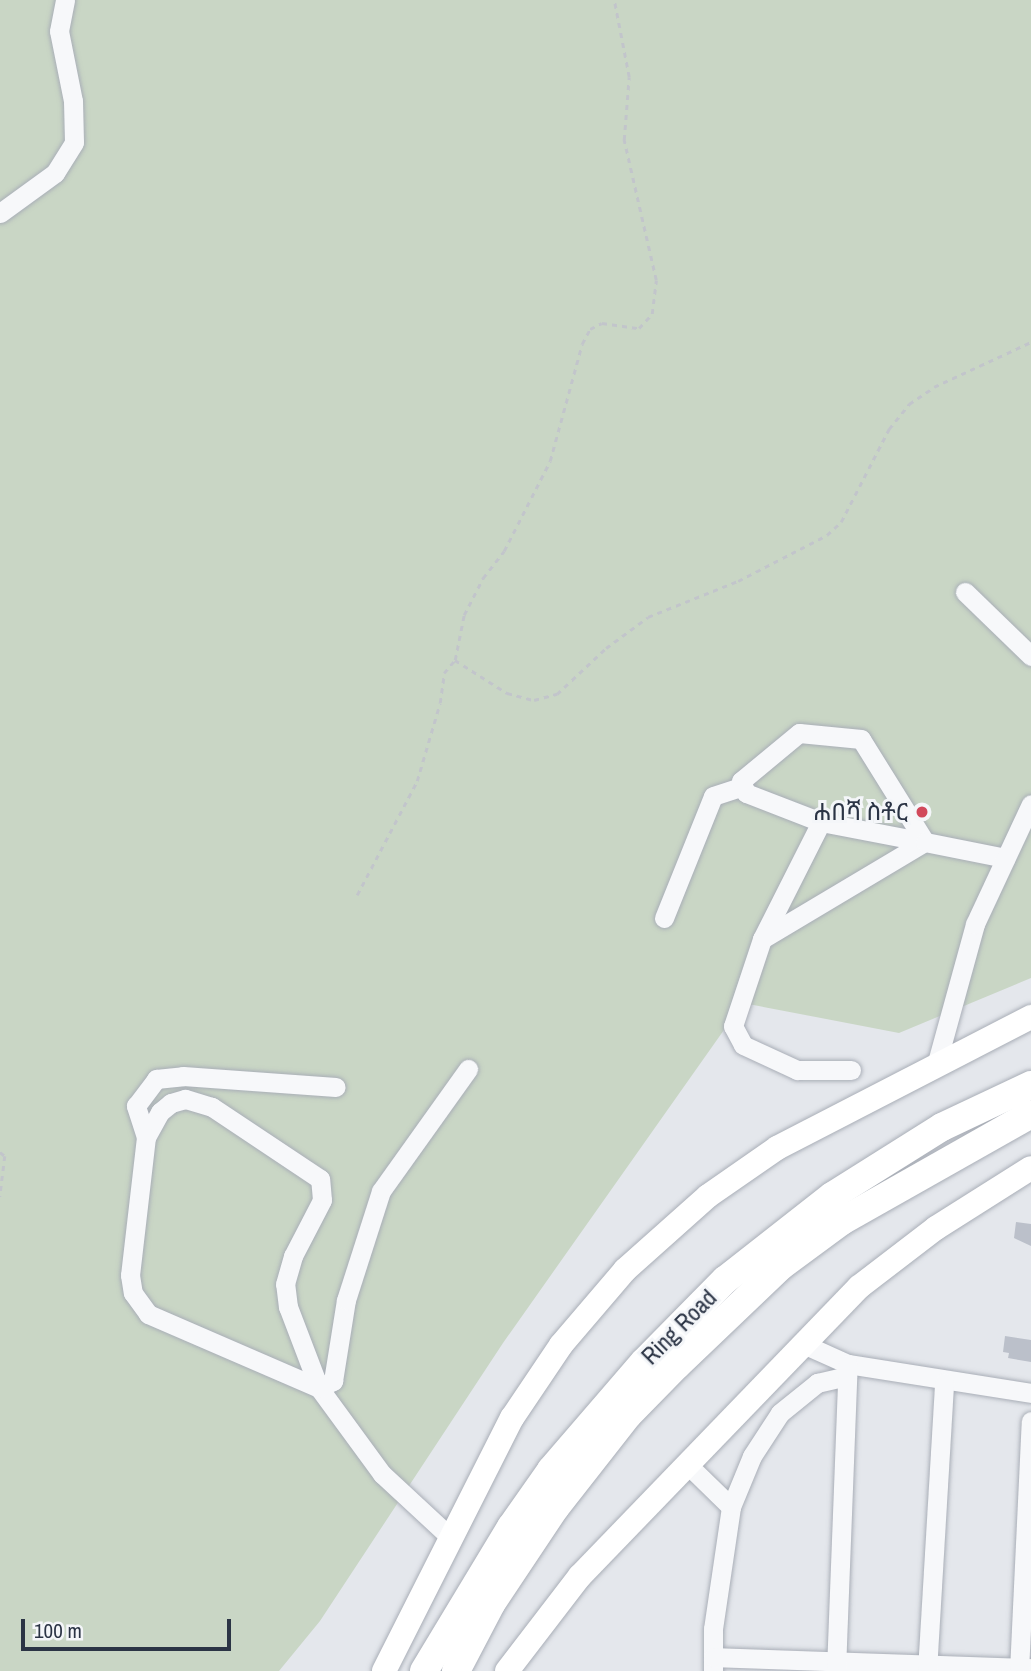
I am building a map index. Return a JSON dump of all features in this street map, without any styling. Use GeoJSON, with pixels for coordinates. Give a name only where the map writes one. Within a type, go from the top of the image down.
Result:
{"type":"FeatureCollection","features":[{"type":"Feature","properties":{"kind":"highway","name":"Ring Road"},"geometry":{"type":"LineString","coordinates":[[424,1671],[551,1470],[644,1362],[725,1280],[831,1196],[943,1127],[1031,1085]]}},
{"type":"Feature","properties":{"kind":"highway","name":"Ring Road"},"geometry":{"type":"LineString","coordinates":[[456,1671],[491,1604],[555,1508],[628,1415],[677,1365],[781,1266],[842,1221],[1031,1114]]}},
{"type":"Feature","properties":{"kind":"main road"},"geometry":{"type":"LineString","coordinates":[[384,1671],[450,1537],[537,1378],[604,1292],[651,1244],[708,1196],[777,1149],[937,1062],[1031,1017]]}},
{"type":"Feature","properties":{"kind":"main road"},"geometry":{"type":"LineString","coordinates":[[507,1671],[557,1601],[801,1343],[859,1287],[936,1228],[1031,1168]]}},
{"type":"Feature","properties":{"kind":"street"},"geometry":{"type":"LineString","coordinates":[[0,213],[55,173],[67,160],[74,142],[73,101],[59,31],[65,0]]}},
{"type":"Feature","properties":{"kind":"street"},"geometry":{"type":"LineString","coordinates":[[965,592],[1031,656]]}},
{"type":"Feature","properties":{"kind":"street"},"geometry":{"type":"LineString","coordinates":[[741,787],[741,781],[799,733],[861,740],[925,842]]}},
{"type":"Feature","properties":{"kind":"street"},"geometry":{"type":"LineString","coordinates":[[664,918],[713,796],[741,787],[821,822],[1005,858]]}},
{"type":"Feature","properties":{"kind":"street"},"geometry":{"type":"LineString","coordinates":[[937,1062],[975,924],[1031,804]]}},
{"type":"Feature","properties":{"kind":"street"},"geometry":{"type":"LineString","coordinates":[[821,822],[762,939],[733,1026],[735,1037],[743,1045],[797,1070],[851,1070]]}},
{"type":"Feature","properties":{"kind":"street"},"geometry":{"type":"LineString","coordinates":[[762,939],[925,842]]}},
{"type":"Feature","properties":{"kind":"street"},"geometry":{"type":"LineString","coordinates":[[319,1388],[336,1375],[346,1300],[381,1191],[468,1069]]}},
{"type":"Feature","properties":{"kind":"street"},"geometry":{"type":"LineString","coordinates":[[146,1137],[136,1106],[156,1079],[183,1076],[336,1087]]}},
{"type":"Feature","properties":{"kind":"street"},"geometry":{"type":"LineString","coordinates":[[319,1388],[148,1314],[133,1293],[130,1275],[146,1137],[160,1112],[171,1103],[199,1101],[320,1179],[322,1200],[293,1256],[285,1284],[288,1307],[319,1388],[382,1474],[450,1537]]}},
{"type":"Feature","properties":{"kind":"street"},"geometry":{"type":"LineString","coordinates":[[801,1343],[847,1370],[1031,1393]]}},
{"type":"Feature","properties":{"kind":"street"},"geometry":{"type":"LineString","coordinates":[[847,1370],[817,1384],[780,1413],[752,1456],[731,1507],[713,1664],[1023,1669],[1031,1422]]}},
{"type":"Feature","properties":{"kind":"street"},"geometry":{"type":"LineString","coordinates":[[837,1665],[847,1370]]}},
{"type":"Feature","properties":{"kind":"street"},"geometry":{"type":"LineString","coordinates":[[927,1667],[944,1382]]}},
{"type":"Feature","properties":{"kind":"street"},"geometry":{"type":"LineString","coordinates":[[688,1465],[731,1507]]}},
{"type":"Feature","properties":{"kind":"path"},"geometry":{"type":"LineString","coordinates":[[357,895],[417,781],[440,703],[444,673],[455,660],[464,615],[483,578],[505,551],[550,461],[590,329],[602,323],[639,328],[652,314],[656,280],[624,140],[629,77],[614,0]]}},
{"type":"Feature","properties":{"kind":"path"},"geometry":{"type":"LineString","coordinates":[[455,660],[507,693],[534,700],[557,694],[606,648],[648,617],[738,581],[827,535],[841,522],[889,429],[909,404],[934,387],[1031,342]]}},
{"type":"Feature","properties":{"kind":"path"},"geometry":{"type":"LineString","coordinates":[[0,1152],[5,1156],[0,1197]]}},
{"type":"Feature","properties":{"kind":"green space"},"geometry":{"type":"Polygon","coordinates":[[[0,0],[1031,0],[1031,978],[899,1033],[743,1003],[503,1343],[320,1621],[279,1671],[0,1671],[0,0]]]}},
{"type":"Feature","properties":{"kind":"building"},"geometry":{"type":"Polygon","coordinates":[[[1016,1222],[1031,1224],[1031,1246],[1014,1238],[1016,1222]]]}},
{"type":"Feature","properties":{"kind":"building"},"geometry":{"type":"Polygon","coordinates":[[[1005,1336],[1031,1340],[1031,1362],[1008,1358],[1009,1353],[1003,1352],[1005,1336]]]}},
{"type":"Feature","properties":{"kind":"place","name":"ሐበሻ ስቶር"},"geometry":{"type":"Point","coordinates":[922,812]}}]}
